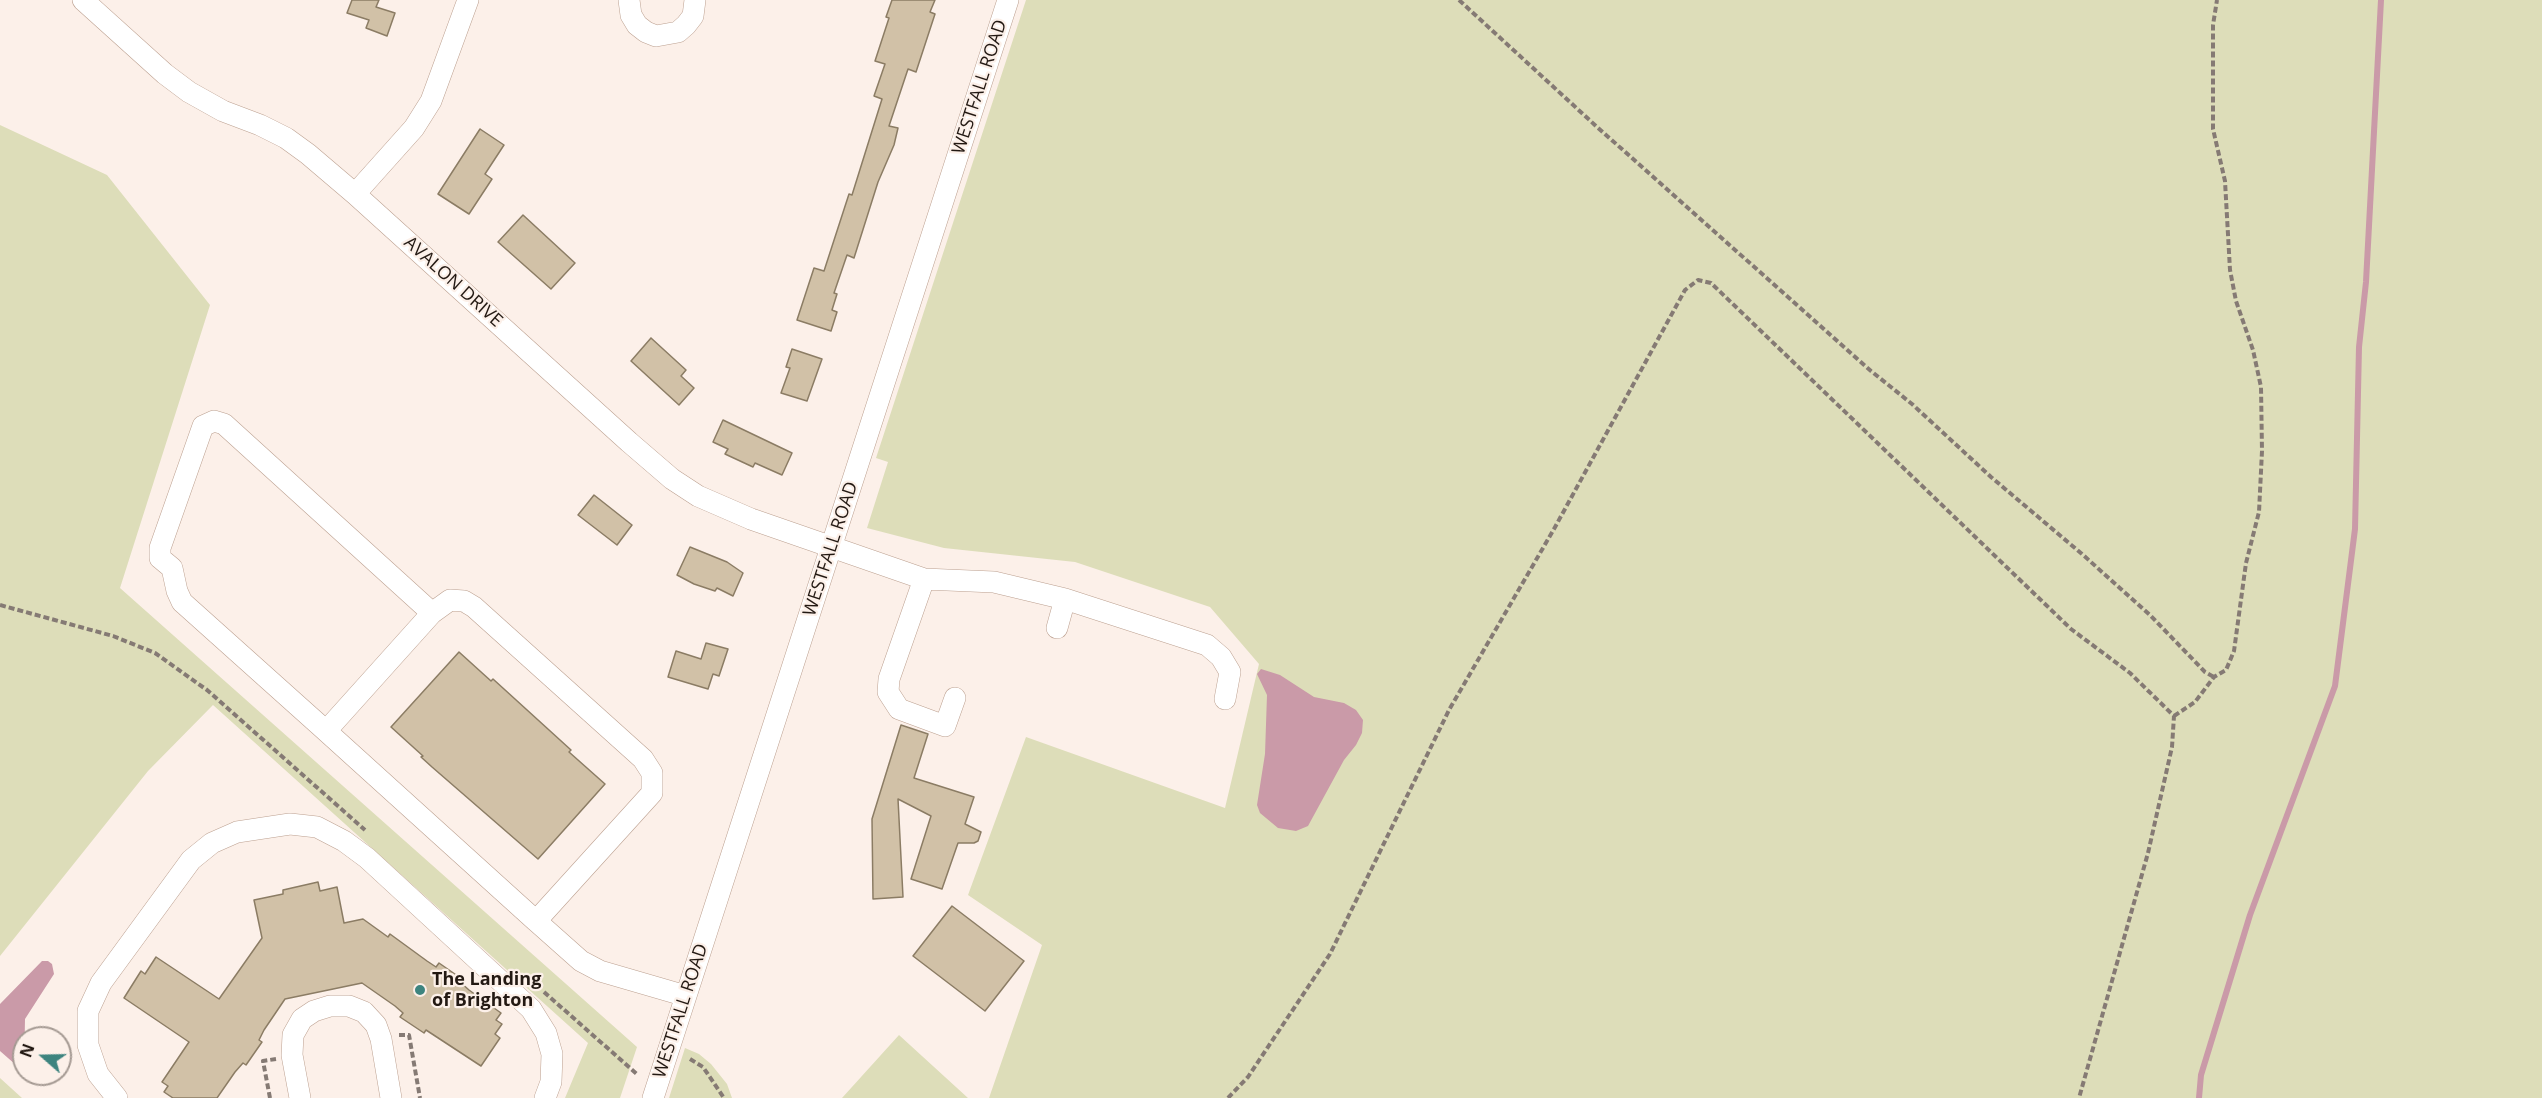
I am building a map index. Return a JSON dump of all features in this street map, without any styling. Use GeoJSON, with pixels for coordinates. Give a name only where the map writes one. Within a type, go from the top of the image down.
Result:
{"type":"FeatureCollection","features":[{"type":"Feature","properties":{"kind":"street","name":"AVALON DRIVE"},"geometry":{"type":"LineString","coordinates":[[82,0],[165,74],[189,92],[223,111],[286,138],[355,194],[672,478],[698,496],[724,509],[924,579],[994,582],[1065,599],[1208,645],[1221,657],[1230,672],[1225,699]]}},
{"type":"Feature","properties":{"kind":"street"},"geometry":{"type":"LineString","coordinates":[[355,194],[414,128],[431,100],[447,62],[468,0]]}},
{"type":"Feature","properties":{"kind":"street"},"geometry":{"type":"LineString","coordinates":[[629,0],[631,15],[637,25],[656,36],[678,32],[687,25],[693,16],[695,0]]}},
{"type":"Feature","properties":{"kind":"street","name":"WESTFALL ROAD"},"geometry":{"type":"LineString","coordinates":[[653,1098],[1008,0]]}},
{"type":"Feature","properties":{"kind":"street"},"geometry":{"type":"LineString","coordinates":[[432,613],[224,424],[214,421],[203,426],[160,548],[160,558],[172,568],[182,602],[581,961],[600,971],[686,996]]}},
{"type":"Feature","properties":{"kind":"street"},"geometry":{"type":"LineString","coordinates":[[924,579],[889,679],[888,692],[898,709],[945,726],[955,698]]}},
{"type":"Feature","properties":{"kind":"street"},"geometry":{"type":"LineString","coordinates":[[1057,628],[1065,599]]}},
{"type":"Feature","properties":{"kind":"street"},"geometry":{"type":"LineString","coordinates":[[326,731],[432,613],[450,600],[464,601],[474,607],[643,759],[652,773],[652,792],[536,921]]}},
{"type":"Feature","properties":{"kind":"street"},"geometry":{"type":"LineString","coordinates":[[117,1098],[98,1074],[88,1045],[88,1011],[101,983],[191,860],[212,843],[237,832],[290,824],[317,827],[344,841],[367,858],[531,1009],[546,1033],[552,1054],[550,1082],[545,1098]]}},
{"type":"Feature","properties":{"kind":"street"},"geometry":{"type":"LineString","coordinates":[[300,1098],[292,1055],[293,1035],[302,1019],[314,1011],[330,1006],[349,1006],[364,1012],[376,1025],[381,1039],[391,1098]]}},
{"type":"Feature","properties":{"kind":"path"},"geometry":{"type":"LineString","coordinates":[[1459,0],[1818,324],[2099,569],[2150,615],[2205,672],[2214,677]]}},
{"type":"Feature","properties":{"kind":"path"},"geometry":{"type":"LineString","coordinates":[[2174,717],[2195,702],[2214,677],[2226,670],[2234,651],[2246,563],[2259,512],[2262,451],[2261,387],[2253,350],[2236,301],[2230,270],[2225,181],[2213,129],[2213,25],[2217,0]]}},
{"type":"Feature","properties":{"kind":"path"},"geometry":{"type":"LineString","coordinates":[[1228,1098],[1248,1077],[1330,954],[1449,710],[1554,529],[1685,290],[1698,280],[1711,283],[2071,629],[2130,673],[2174,717],[2172,747],[2148,853],[2079,1098]]}},
{"type":"Feature","properties":{"kind":"path"},"geometry":{"type":"LineString","coordinates":[[391,1030],[401,1036],[409,1035],[420,1098]]}},
{"type":"Feature","properties":{"kind":"path"},"geometry":{"type":"LineString","coordinates":[[270,1098],[263,1061],[280,1058]]}},
{"type":"Feature","properties":{"kind":"path"},"geometry":{"type":"LineString","coordinates":[[690,1059],[703,1066],[724,1098]]}},
{"type":"Feature","properties":{"kind":"green space"},"geometry":{"type":"Polygon","coordinates":[[[1026,0],[2542,0],[2542,1098],[989,1098],[1042,945],[968,895],[1026,737],[1225,808],[1259,664],[1210,607],[1075,562],[944,548],[867,528],[888,462],[876,458],[1026,0]]]}},
{"type":"Feature","properties":{"kind":"green space"},"geometry":{"type":"Polygon","coordinates":[[[0,125],[107,175],[210,305],[120,588],[637,1047],[620,1098],[565,1098],[588,1043],[213,705],[148,771],[0,956],[0,125]]]}},
{"type":"Feature","properties":{"kind":"green space"},"geometry":{"type":"Polygon","coordinates":[[[899,1035],[968,1098],[842,1098],[899,1035]]]}},
{"type":"Feature","properties":{"kind":"green space"},"geometry":{"type":"Polygon","coordinates":[[[685,1048],[699,1054],[711,1064],[727,1084],[732,1098],[669,1098],[685,1048]]]}},
{"type":"Feature","properties":{"kind":"green space"},"geometry":{"type":"Polygon","coordinates":[[[0,1078],[22,1098],[0,1098],[0,1078]]]}},
{"type":"Feature","properties":{"kind":"shaded area"},"geometry":{"type":"Polygon","coordinates":[[[1261,669],[1280,675],[1314,697],[1344,703],[1356,710],[1363,720],[1362,733],[1356,745],[1344,760],[1308,826],[1296,831],[1278,828],[1260,813],[1257,805],[1265,754],[1267,695],[1257,674],[1261,669]]]}},
{"type":"Feature","properties":{"kind":"shaded area"},"geometry":{"type":"Polygon","coordinates":[[[42,961],[52,964],[54,974],[25,1019],[25,1026],[12,1026],[12,1062],[0,1051],[0,1004],[42,961]]]}},
{"type":"Feature","properties":{"kind":"building"},"geometry":{"type":"Polygon","coordinates":[[[352,0],[379,0],[376,7],[395,13],[387,36],[366,28],[369,20],[347,13],[352,0]]]}},
{"type":"Feature","properties":{"kind":"building"},"geometry":{"type":"Polygon","coordinates":[[[892,0],[935,0],[930,12],[935,14],[916,72],[908,69],[889,126],[898,128],[894,145],[878,182],[854,258],[847,255],[834,293],[837,294],[832,310],[837,312],[831,331],[797,320],[814,268],[824,271],[849,194],[852,195],[882,99],[874,96],[885,64],[875,61],[889,18],[886,17],[892,0]]]}},
{"type":"Feature","properties":{"kind":"building"},"geometry":{"type":"Polygon","coordinates":[[[480,129],[504,145],[485,174],[492,179],[469,214],[438,194],[480,129]]]}},
{"type":"Feature","properties":{"kind":"building"},"geometry":{"type":"Polygon","coordinates":[[[523,215],[575,263],[551,289],[498,242],[523,215]]]}},
{"type":"Feature","properties":{"kind":"building"},"geometry":{"type":"Polygon","coordinates":[[[651,338],[686,370],[681,376],[694,388],[679,405],[631,361],[651,338]]]}},
{"type":"Feature","properties":{"kind":"building"},"geometry":{"type":"Polygon","coordinates":[[[792,349],[822,359],[807,401],[781,393],[790,368],[786,367],[792,349]]]}},
{"type":"Feature","properties":{"kind":"building"},"geometry":{"type":"Polygon","coordinates":[[[723,420],[792,453],[782,475],[755,463],[753,467],[725,454],[728,449],[713,442],[723,420]]]}},
{"type":"Feature","properties":{"kind":"building"},"geometry":{"type":"Polygon","coordinates":[[[594,495],[632,525],[617,545],[578,515],[594,495]]]}},
{"type":"Feature","properties":{"kind":"building"},"geometry":{"type":"Polygon","coordinates":[[[690,547],[727,562],[743,573],[733,596],[717,588],[715,591],[694,584],[677,575],[690,547]]]}},
{"type":"Feature","properties":{"kind":"building"},"geometry":{"type":"Polygon","coordinates":[[[706,643],[728,649],[719,676],[713,674],[708,689],[668,677],[676,651],[701,659],[706,643]]]}},
{"type":"Feature","properties":{"kind":"building"},"geometry":{"type":"Polygon","coordinates":[[[459,652],[491,681],[493,679],[605,784],[538,859],[432,767],[391,727],[459,652]]]}},
{"type":"Feature","properties":{"kind":"building"},"geometry":{"type":"Polygon","coordinates":[[[901,725],[928,734],[914,778],[974,797],[965,824],[981,832],[978,841],[974,843],[958,843],[942,889],[911,879],[931,816],[898,799],[903,897],[873,899],[872,819],[901,725]]]}},
{"type":"Feature","properties":{"kind":"building","name":"The Landing of Brighton"},"geometry":{"type":"Polygon","coordinates":[[[318,882],[320,891],[337,887],[344,923],[363,919],[388,937],[390,934],[436,967],[439,963],[462,979],[460,982],[469,990],[501,1013],[496,1020],[502,1024],[495,1034],[500,1038],[481,1066],[426,1030],[424,1033],[400,1017],[403,1013],[362,983],[285,999],[264,1030],[259,1040],[262,1042],[246,1065],[243,1063],[235,1072],[217,1098],[173,1098],[164,1092],[168,1086],[162,1082],[189,1042],[124,998],[141,971],[145,974],[156,957],[219,999],[262,938],[254,900],[283,894],[283,890],[318,882]]]}},
{"type":"Feature","properties":{"kind":"building"},"geometry":{"type":"Polygon","coordinates":[[[952,906],[1024,961],[985,1011],[913,956],[952,906]]]}},
{"type":"Feature","properties":{"kind":"waterway"},"geometry":{"type":"LineString","coordinates":[[2199,1098],[2201,1075],[2250,915],[2335,686],[2355,529],[2359,347],[2366,282],[2381,0]]}},
{"type":"Feature","properties":{"kind":"place","name":"The Landing of Brighton"},"geometry":{"type":"Point","coordinates":[420,990]}}]}
